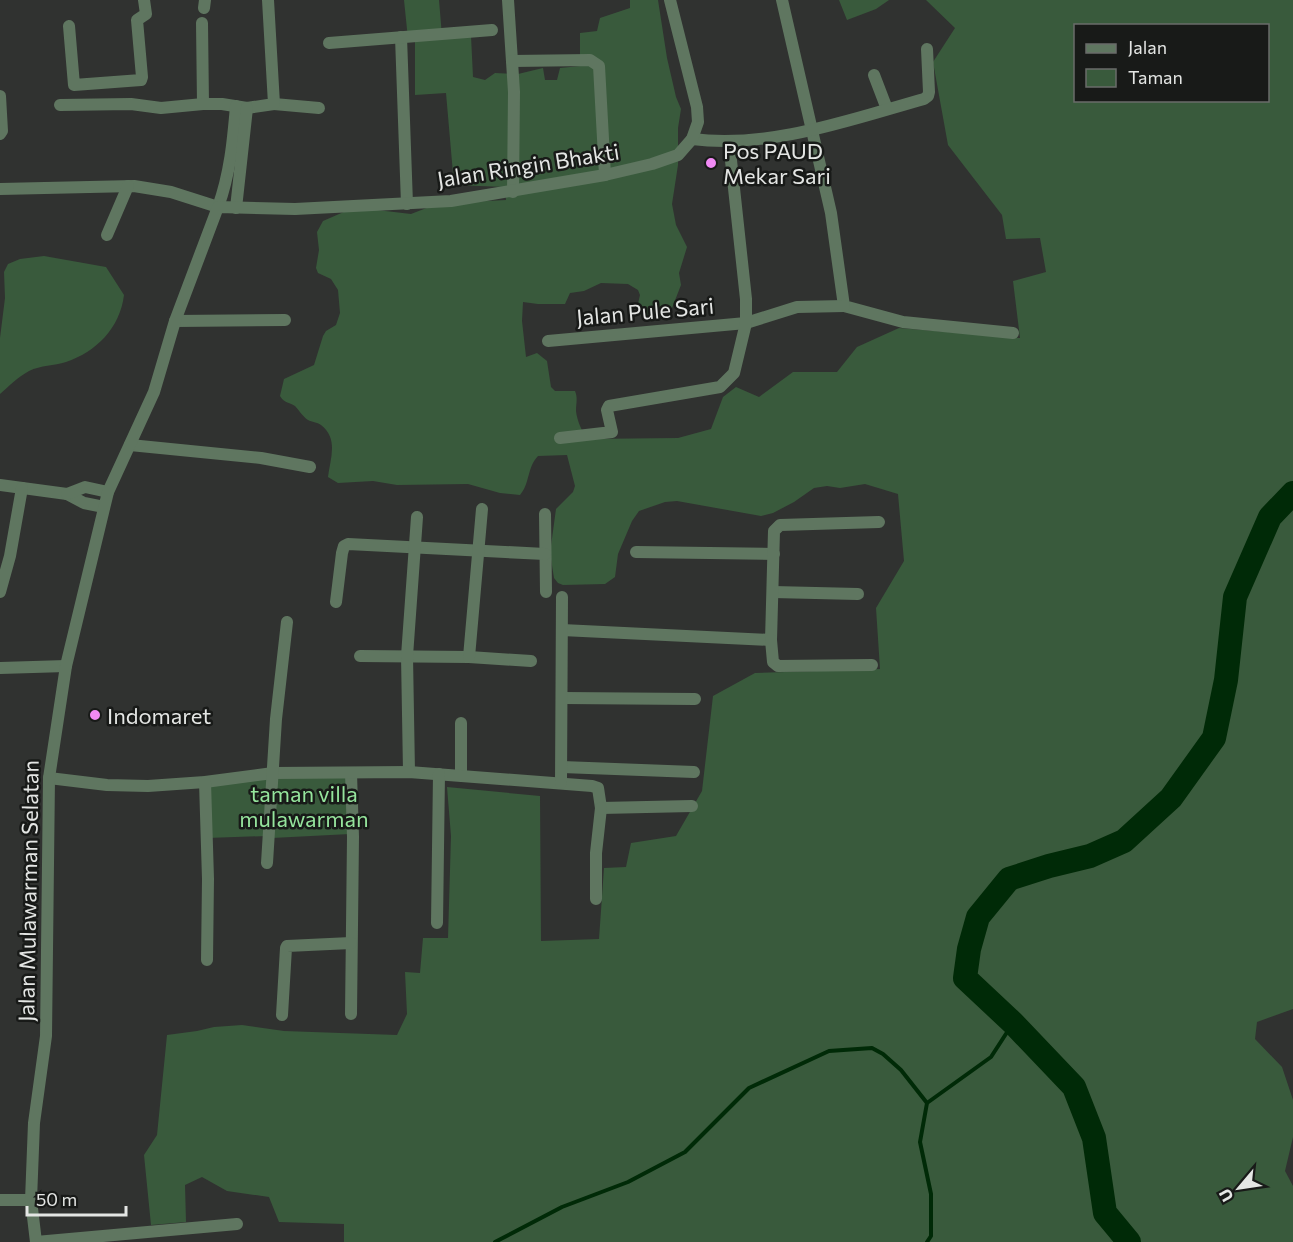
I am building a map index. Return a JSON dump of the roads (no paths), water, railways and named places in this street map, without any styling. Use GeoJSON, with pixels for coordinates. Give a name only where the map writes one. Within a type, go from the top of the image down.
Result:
{"type":"FeatureCollection","features":[{"type":"Feature","properties":{"kind":"street"},"geometry":{"type":"LineString","coordinates":[[69,26],[74,85],[141,80],[137,21],[146,14],[144,0]]}},
{"type":"Feature","properties":{"kind":"street"},"geometry":{"type":"LineString","coordinates":[[268,0],[274,105]]}},
{"type":"Feature","properties":{"kind":"street"},"geometry":{"type":"LineString","coordinates":[[508,0],[514,92],[513,192]]}},
{"type":"Feature","properties":{"kind":"street"},"geometry":{"type":"LineString","coordinates":[[670,0],[697,107],[698,122],[692,139],[729,142],[769,138],[811,130],[924,99],[928,96],[927,50]]}},
{"type":"Feature","properties":{"kind":"street"},"geometry":{"type":"LineString","coordinates":[[783,0],[831,213],[844,306]]}},
{"type":"Feature","properties":{"kind":"street"},"geometry":{"type":"LineString","coordinates":[[202,23],[203,104]]}},
{"type":"Feature","properties":{"kind":"street"},"geometry":{"type":"LineString","coordinates":[[329,43],[492,30]]}},
{"type":"Feature","properties":{"kind":"street"},"geometry":{"type":"LineString","coordinates":[[401,37],[408,204]]}},
{"type":"Feature","properties":{"kind":"street"},"geometry":{"type":"LineString","coordinates":[[512,61],[590,60],[596,62],[605,175]]}},
{"type":"Feature","properties":{"kind":"street"},"geometry":{"type":"LineString","coordinates":[[873,75],[887,109]]}},
{"type":"Feature","properties":{"kind":"street"},"geometry":{"type":"LineString","coordinates":[[0,96],[2,130],[0,134]]}},
{"type":"Feature","properties":{"kind":"street"},"geometry":{"type":"LineString","coordinates":[[60,105],[131,104],[161,108],[203,104],[319,108]]}},
{"type":"Feature","properties":{"kind":"street"},"geometry":{"type":"LineString","coordinates":[[236,208],[242,107]]}},
{"type":"Feature","properties":{"kind":"street","name":"Jalan Mulawarman Selatan"},"geometry":{"type":"LineString","coordinates":[[237,1224],[36,1242],[31,1200],[34,1123],[46,1036],[49,778],[66,666],[108,492],[154,392],[175,321],[224,190],[242,107]]}},
{"type":"Feature","properties":{"kind":"street","name":"Jalan Ringin Bhakti"},"geometry":{"type":"LineString","coordinates":[[0,189],[128,186],[171,192],[218,207],[236,208],[295,209],[451,201],[605,175],[665,161],[684,150],[692,139]]}},
{"type":"Feature","properties":{"kind":"street","name":"Jalan Pule Sari"},"geometry":{"type":"LineString","coordinates":[[560,438],[612,432],[607,410],[609,406],[720,387],[734,373],[746,323],[746,299],[729,142]]}},
{"type":"Feature","properties":{"kind":"street"},"geometry":{"type":"LineString","coordinates":[[107,235],[128,186]]}},
{"type":"Feature","properties":{"kind":"street","name":"Jalan Pule Sari"},"geometry":{"type":"LineString","coordinates":[[548,341],[746,323],[797,307],[844,306],[903,322],[1012,333]]}},
{"type":"Feature","properties":{"kind":"street"},"geometry":{"type":"LineString","coordinates":[[175,321],[285,320]]}},
{"type":"Feature","properties":{"kind":"street"},"geometry":{"type":"LineString","coordinates":[[130,445],[261,458],[310,467]]}},
{"type":"Feature","properties":{"kind":"street"},"geometry":{"type":"LineString","coordinates":[[0,485],[67,494],[84,503],[104,507]]}},
{"type":"Feature","properties":{"kind":"street"},"geometry":{"type":"LineString","coordinates":[[67,494],[85,487],[108,492]]}},
{"type":"Feature","properties":{"kind":"street"},"geometry":{"type":"LineString","coordinates":[[0,592],[5,556],[22,488]]}},
{"type":"Feature","properties":{"kind":"street"},"geometry":{"type":"LineString","coordinates":[[469,657],[482,509]]}},
{"type":"Feature","properties":{"kind":"street"},"geometry":{"type":"LineString","coordinates":[[545,514],[546,592]]}},
{"type":"Feature","properties":{"kind":"street"},"geometry":{"type":"LineString","coordinates":[[409,772],[407,656],[417,517]]}},
{"type":"Feature","properties":{"kind":"street"},"geometry":{"type":"LineString","coordinates":[[872,665],[777,666],[773,662],[771,640],[774,531],[780,525],[879,522]]}},
{"type":"Feature","properties":{"kind":"street"},"geometry":{"type":"LineString","coordinates":[[336,602],[344,546],[352,543],[545,554]]}},
{"type":"Feature","properties":{"kind":"street"},"geometry":{"type":"LineString","coordinates":[[636,552],[774,554]]}},
{"type":"Feature","properties":{"kind":"street"},"geometry":{"type":"LineString","coordinates":[[773,592],[858,594]]}},
{"type":"Feature","properties":{"kind":"street"},"geometry":{"type":"LineString","coordinates":[[561,783],[562,597]]}},
{"type":"Feature","properties":{"kind":"street"},"geometry":{"type":"LineString","coordinates":[[267,863],[276,719],[287,622]]}},
{"type":"Feature","properties":{"kind":"street"},"geometry":{"type":"LineString","coordinates":[[562,630],[771,640]]}},
{"type":"Feature","properties":{"kind":"street"},"geometry":{"type":"LineString","coordinates":[[360,656],[469,657],[531,661]]}},
{"type":"Feature","properties":{"kind":"street"},"geometry":{"type":"LineString","coordinates":[[0,668],[66,666]]}},
{"type":"Feature","properties":{"kind":"street"},"geometry":{"type":"LineString","coordinates":[[562,698],[695,699]]}},
{"type":"Feature","properties":{"kind":"street"},"geometry":{"type":"LineString","coordinates":[[461,723],[461,775]]}},
{"type":"Feature","properties":{"kind":"street"},"geometry":{"type":"LineString","coordinates":[[562,767],[693,772]]}},
{"type":"Feature","properties":{"kind":"street"},"geometry":{"type":"LineString","coordinates":[[49,778],[107,785],[148,786],[205,782],[273,773],[409,772],[592,786],[598,788],[601,808],[596,853],[596,899]]}},
{"type":"Feature","properties":{"kind":"street"},"geometry":{"type":"LineString","coordinates":[[351,773],[353,837],[351,1014]]}},
{"type":"Feature","properties":{"kind":"street"},"geometry":{"type":"LineString","coordinates":[[437,923],[439,774]]}},
{"type":"Feature","properties":{"kind":"street"},"geometry":{"type":"LineString","coordinates":[[205,782],[208,879],[207,960]]}},
{"type":"Feature","properties":{"kind":"street"},"geometry":{"type":"LineString","coordinates":[[601,808],[692,806]]}},
{"type":"Feature","properties":{"kind":"street"},"geometry":{"type":"LineString","coordinates":[[282,1015],[287,946],[351,943]]}},
{"type":"Feature","properties":{"kind":"street"},"geometry":{"type":"LineString","coordinates":[[0,1200],[31,1200]]}},
{"type":"Feature","properties":{"kind":"waterway"},"geometry":{"type":"LineString","coordinates":[[1129,1242],[1105,1213],[1094,1138],[1074,1087],[1013,1023],[965,978],[969,949],[978,917],[1009,879],[1090,856],[1124,841],[1171,798],[1214,738],[1226,680],[1235,597],[1270,517],[1293,493]]}},
{"type":"Feature","properties":{"kind":"waterway"},"geometry":{"type":"LineString","coordinates":[[927,1242],[931,1236],[931,1194],[920,1142],[927,1103],[991,1057],[1013,1023]]}},
{"type":"Feature","properties":{"kind":"waterway"},"geometry":{"type":"LineString","coordinates":[[495,1242],[562,1207],[628,1182],[685,1152],[749,1088],[829,1051],[872,1048],[883,1054],[901,1070],[927,1103]]}},
{"type":"Feature","properties":{"kind":"place","name":"Pos PAUD Mekar Sari"},"geometry":{"type":"Point","coordinates":[711,163]}},
{"type":"Feature","properties":{"kind":"place","name":"Indomaret"},"geometry":{"type":"Point","coordinates":[95,715]}},
{"type":"Feature","properties":{"kind":"park label","name":"taman villa mulawarman"},"geometry":{"type":"Point","coordinates":[304,806]}}]}
